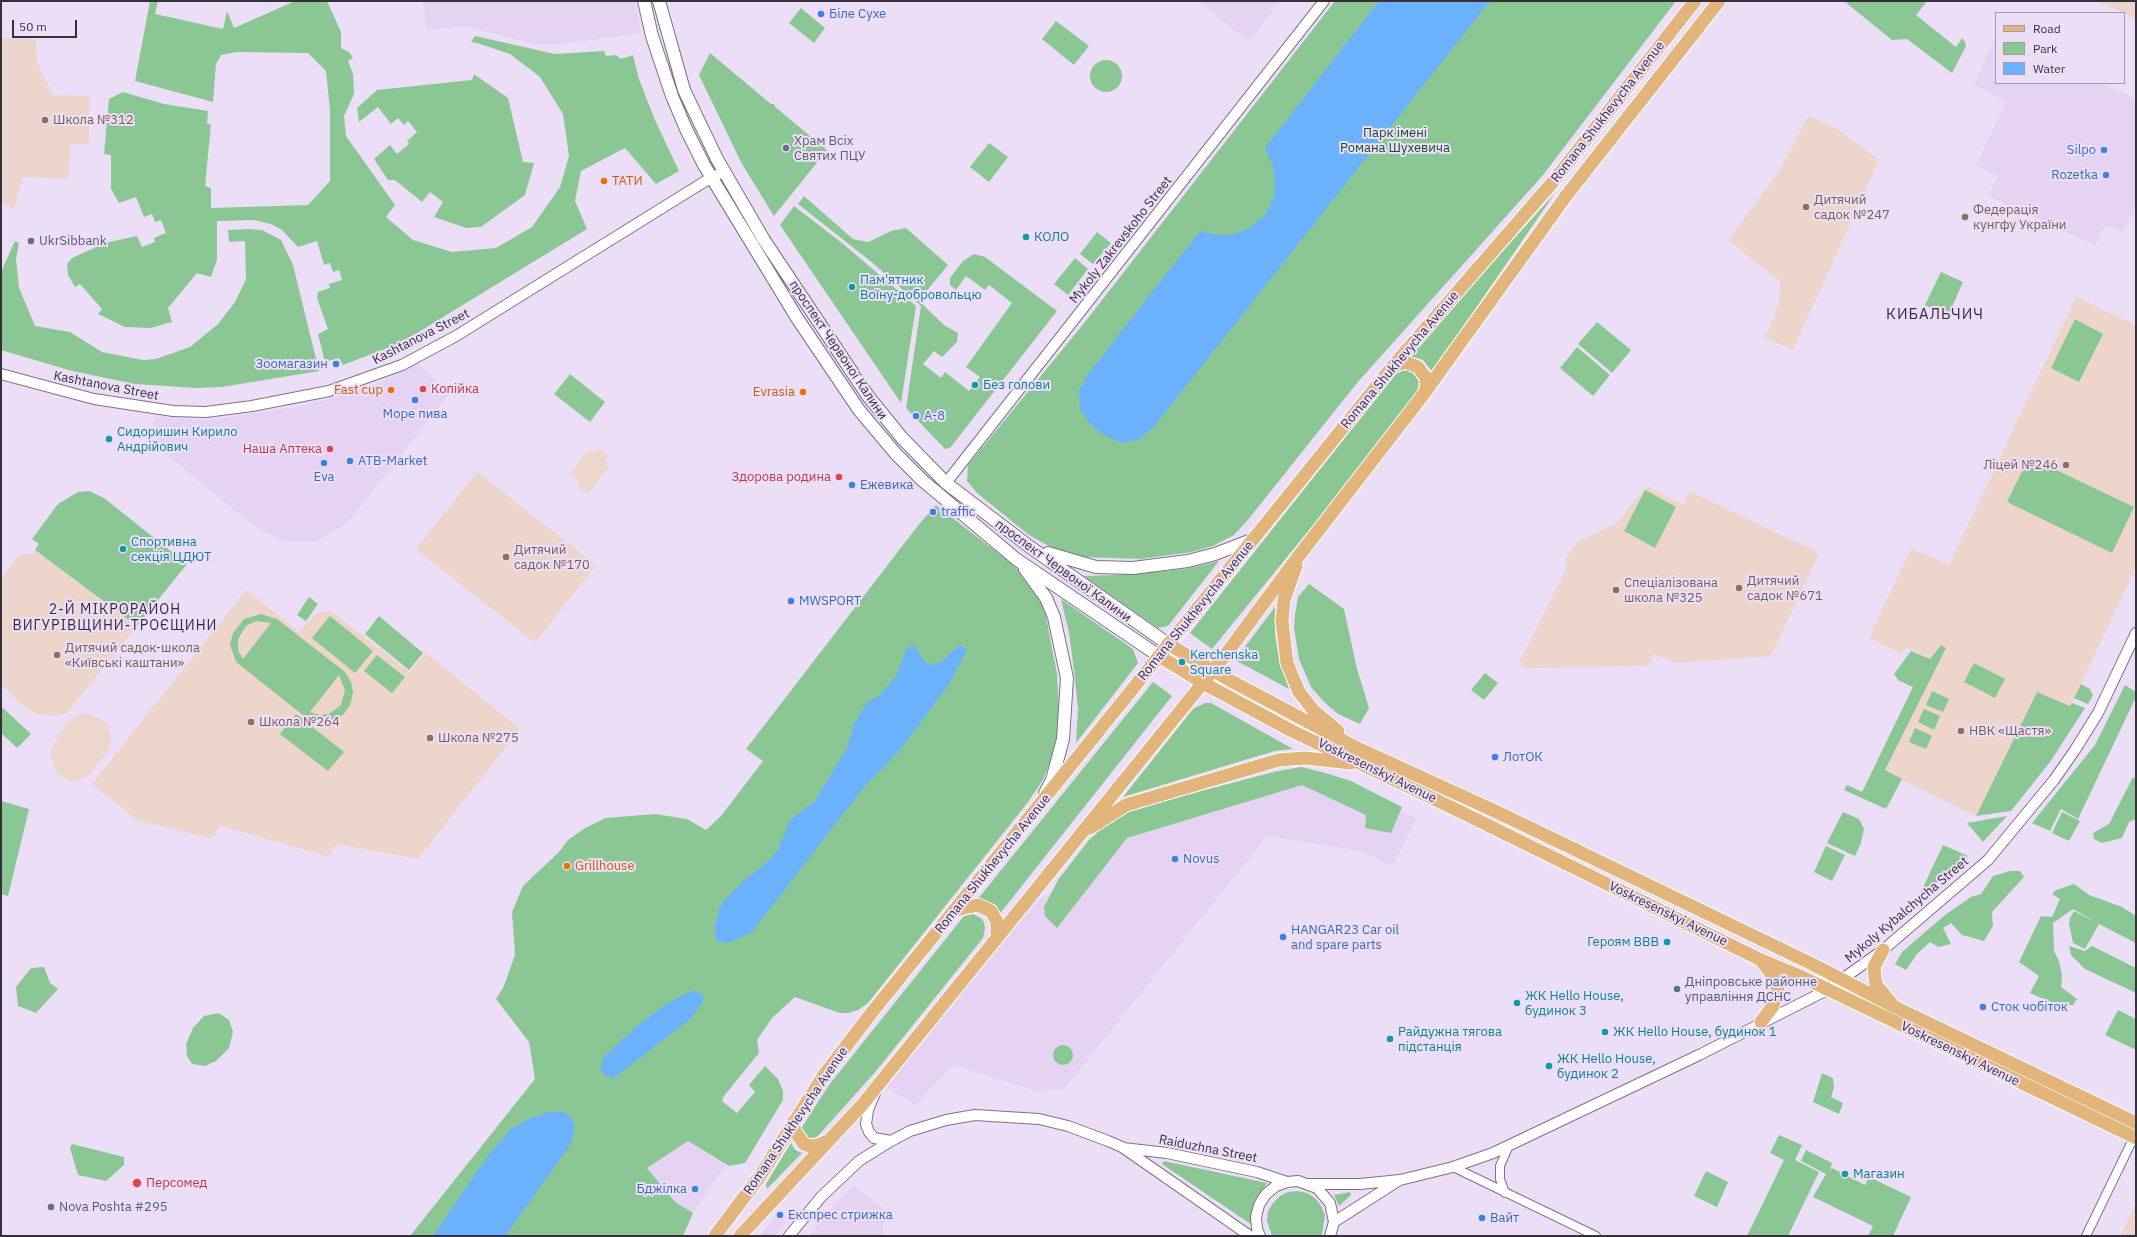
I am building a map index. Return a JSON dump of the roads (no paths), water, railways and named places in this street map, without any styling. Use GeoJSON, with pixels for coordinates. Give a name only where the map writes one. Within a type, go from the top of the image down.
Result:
{"type":"FeatureCollection","features":[{"type":"Feature","properties":{"kind":"main road","name":"проспект Червоної Калини"},"geometry":{"type":"LineString","coordinates":[[644,1],[652,36],[672,96],[686,129],[712,178],[797,318],[859,410],[896,454],[938,494],[1016,558],[1159,656]]}},
{"type":"Feature","properties":{"kind":"main road","name":"проспект Червоної Калини"},"geometry":{"type":"LineString","coordinates":[[659,1],[684,90],[724,172],[789,278],[868,396],[902,438],[946,483],[1030,546],[1168,644]]}},
{"type":"Feature","properties":{"kind":"main road","name":"Romana Shukhevycha Avenue"},"geometry":{"type":"LineString","coordinates":[[715,1236],[760,1176],[824,1075],[1392,366],[1552,184],[1695,1]]}},
{"type":"Feature","properties":{"kind":"main road","name":"Romana Shukhevycha Avenue"},"geometry":{"type":"LineString","coordinates":[[740,1236],[880,1082],[1203,683],[1300,554],[1423,395],[1566,196],[1719,1]]}},
{"type":"Feature","properties":{"kind":"main road"},"geometry":{"type":"LineString","coordinates":[[1392,366],[1405,362],[1418,367],[1426,378],[1427,384],[1423,395]]}},
{"type":"Feature","properties":{"kind":"main road"},"geometry":{"type":"LineString","coordinates":[[1030,546],[1079,564],[1096,567],[1133,568],[1188,561],[1215,554],[1254,539]]}},
{"type":"Feature","properties":{"kind":"main road"},"geometry":{"type":"LineString","coordinates":[[1300,554],[1284,600],[1282,621],[1287,663],[1299,692],[1314,710],[1357,748]]}},
{"type":"Feature","properties":{"kind":"main road"},"geometry":{"type":"LineString","coordinates":[[1016,558],[1036,582],[1054,617],[1067,678],[1063,739],[1052,780],[1037,809]]}},
{"type":"Feature","properties":{"kind":"main road"},"geometry":{"type":"LineString","coordinates":[[1168,644],[1213,670]]}},
{"type":"Feature","properties":{"kind":"main road"},"geometry":{"type":"LineString","coordinates":[[1159,656],[1203,683]]}},
{"type":"Feature","properties":{"kind":"main road","name":"Voskresenskyi Avenue"},"geometry":{"type":"LineString","coordinates":[[1213,670],[1357,748],[1508,818],[1814,965],[1894,1007],[2136,1123]]}},
{"type":"Feature","properties":{"kind":"main road","name":"Voskresenskyi Avenue"},"geometry":{"type":"LineString","coordinates":[[1203,683],[1292,731],[1761,960],[2135,1137]]}},
{"type":"Feature","properties":{"kind":"main road"},"geometry":{"type":"LineString","coordinates":[[1077,837],[1126,805],[1279,760],[1305,758],[1362,764]]}},
{"type":"Feature","properties":{"kind":"main road"},"geometry":{"type":"LineString","coordinates":[[956,910],[978,905],[991,911],[997,922],[997,937]]}},
{"type":"Feature","properties":{"kind":"main road"},"geometry":{"type":"LineString","coordinates":[[1883,950],[1874,967],[1874,978],[1879,989],[1894,1007]]}},
{"type":"Feature","properties":{"kind":"main road"},"geometry":{"type":"LineString","coordinates":[[1761,960],[1774,976],[1778,990],[1773,1006],[1761,1022]]}},
{"type":"Feature","properties":{"kind":"main road"},"geometry":{"type":"LineString","coordinates":[[793,1122],[795,1131],[804,1144],[810,1146],[818,1145],[828,1140]]}},
{"type":"Feature","properties":{"kind":"street","name":"Mykoly Zakrevskoho Street"},"geometry":{"type":"LineString","coordinates":[[938,494],[1324,1]]}},
{"type":"Feature","properties":{"kind":"street","name":"Kashtanova Street"},"geometry":{"type":"LineString","coordinates":[[1,374],[94,399],[173,411],[206,412],[252,406],[329,391],[402,365],[456,336],[724,172]]}},
{"type":"Feature","properties":{"kind":"street","name":"Mykoly Kybalchycha Street"},"geometry":{"type":"LineString","coordinates":[[1309,1184],[1360,1184],[1400,1180],[1453,1167],[1493,1153],[1699,1055],[1761,1022],[1827,990],[1883,950],[1988,860],[2045,791],[2075,750],[2098,713],[2136,634]]}},
{"type":"Feature","properties":{"kind":"street"},"geometry":{"type":"LineString","coordinates":[[880,1082],[868,1110],[866,1124],[869,1132],[874,1138],[891,1141]]}},
{"type":"Feature","properties":{"kind":"street","name":"Raiduzhna Street"},"geometry":{"type":"LineString","coordinates":[[891,1141],[910,1131],[946,1120],[975,1116],[1004,1116],[1039,1119],[1068,1126],[1122,1147],[1250,1236]]}},
{"type":"Feature","properties":{"kind":"street"},"geometry":{"type":"LineString","coordinates":[[2086,1236],[2135,1137]]}},
{"type":"Feature","properties":{"kind":"street"},"geometry":{"type":"LineString","coordinates":[[789,1236],[838,1179],[860,1161],[891,1141]]}},
{"type":"Feature","properties":{"kind":"street"},"geometry":{"type":"LineString","coordinates":[[1505,1193],[1500,1179],[1500,1166],[1510,1145]]}},
{"type":"Feature","properties":{"kind":"street","name":"Raiduzhna Street"},"geometry":{"type":"LineString","coordinates":[[1122,1147],[1167,1153],[1257,1172],[1287,1182],[1298,1181],[1309,1184]]}},
{"type":"Feature","properties":{"kind":"street"},"geometry":{"type":"LineString","coordinates":[[1453,1167],[1596,1236]]}},
{"type":"Feature","properties":{"kind":"street","name":"Mykoly Kybalchycha Street"},"geometry":{"type":"LineString","coordinates":[[1334,1222],[1400,1180]]}},
{"type":"Feature","properties":{"kind":"street"},"geometry":{"type":"LineString","coordinates":[[1260,1236],[1257,1229],[1256,1217],[1259,1205],[1266,1194],[1276,1186],[1287,1182]]}},
{"type":"Feature","properties":{"kind":"street"},"geometry":{"type":"LineString","coordinates":[[1309,1184],[1325,1195],[1333,1212],[1334,1222],[1331,1236]]}},
{"type":"Feature","properties":{"kind":"water"},"geometry":{"type":"Polygon","coordinates":[[[1379,1],[1490,1],[1153,428],[1140,439],[1123,443],[1105,436],[1088,422],[1080,409],[1079,391],[1088,374],[1200,231],[1215,235],[1232,235],[1250,228],[1265,215],[1274,197],[1275,181],[1273,166],[1265,148],[1379,1]]]}},
{"type":"Feature","properties":{"kind":"water"},"geometry":{"type":"Polygon","coordinates":[[[913,645],[925,662],[933,665],[941,662],[959,645],[967,650],[949,684],[901,749],[865,786],[751,933],[728,943],[716,941],[715,924],[722,903],[744,880],[767,863],[778,849],[790,820],[815,801],[848,746],[853,726],[867,702],[879,696],[895,678],[907,648],[913,645]]]}},
{"type":"Feature","properties":{"kind":"water"},"geometry":{"type":"Polygon","coordinates":[[[694,991],[701,994],[704,998],[690,1019],[614,1078],[605,1076],[601,1071],[601,1063],[605,1056],[637,1026],[665,1005],[688,992],[694,991]]]}},
{"type":"Feature","properties":{"kind":"water"},"geometry":{"type":"Polygon","coordinates":[[[550,1112],[562,1112],[569,1115],[574,1123],[574,1133],[569,1147],[505,1236],[433,1236],[488,1156],[511,1129],[529,1119],[550,1112]]]}},
{"type":"Feature","properties":{"kind":"place","name":"Біле Сухе"},"geometry":{"type":"Point","coordinates":[821,14]}},
{"type":"Feature","properties":{"kind":"place","name":"Школа №312"},"geometry":{"type":"Point","coordinates":[45,120]}},
{"type":"Feature","properties":{"kind":"place","name":"Храм Всіх Святих ПЦУ"},"geometry":{"type":"Point","coordinates":[786,148]}},
{"type":"Feature","properties":{"kind":"place","name":"Silpo"},"geometry":{"type":"Point","coordinates":[2104,150]}},
{"type":"Feature","properties":{"kind":"place","name":"Rozetka"},"geometry":{"type":"Point","coordinates":[2106,175]}},
{"type":"Feature","properties":{"kind":"place","name":"ТАТИ"},"geometry":{"type":"Point","coordinates":[604,181]}},
{"type":"Feature","properties":{"kind":"place","name":"Дитячий садок №247"},"geometry":{"type":"Point","coordinates":[1806,207]}},
{"type":"Feature","properties":{"kind":"place","name":"Федерація кунгфу України"},"geometry":{"type":"Point","coordinates":[1965,217]}},
{"type":"Feature","properties":{"kind":"place","name":"КОЛО"},"geometry":{"type":"Point","coordinates":[1026,237]}},
{"type":"Feature","properties":{"kind":"place","name":"UkrSibbank"},"geometry":{"type":"Point","coordinates":[31,241]}},
{"type":"Feature","properties":{"kind":"place","name":"Пам'ятник Воїну-добровольцю"},"geometry":{"type":"Point","coordinates":[852,287]}},
{"type":"Feature","properties":{"kind":"place","name":"Зоомагазин"},"geometry":{"type":"Point","coordinates":[336,364]}},
{"type":"Feature","properties":{"kind":"place","name":"Без голови"},"geometry":{"type":"Point","coordinates":[975,385]}},
{"type":"Feature","properties":{"kind":"place","name":"Копійка"},"geometry":{"type":"Point","coordinates":[423,389]}},
{"type":"Feature","properties":{"kind":"place","name":"Fast cup"},"geometry":{"type":"Point","coordinates":[391,390]}},
{"type":"Feature","properties":{"kind":"place","name":"Evrasia"},"geometry":{"type":"Point","coordinates":[803,392]}},
{"type":"Feature","properties":{"kind":"place","name":"Море пива"},"geometry":{"type":"Point","coordinates":[415,400]}},
{"type":"Feature","properties":{"kind":"place","name":"А-8"},"geometry":{"type":"Point","coordinates":[916,416]}},
{"type":"Feature","properties":{"kind":"place","name":"Сидоришин Кирило Андрійович"},"geometry":{"type":"Point","coordinates":[109,439]}},
{"type":"Feature","properties":{"kind":"place","name":"Наша Аптека"},"geometry":{"type":"Point","coordinates":[330,449]}},
{"type":"Feature","properties":{"kind":"place","name":"ATB-Market"},"geometry":{"type":"Point","coordinates":[350,461]}},
{"type":"Feature","properties":{"kind":"place","name":"Eva"},"geometry":{"type":"Point","coordinates":[324,463]}},
{"type":"Feature","properties":{"kind":"place","name":"Ліцей №246"},"geometry":{"type":"Point","coordinates":[2066,465]}},
{"type":"Feature","properties":{"kind":"place","name":"Здорова родина"},"geometry":{"type":"Point","coordinates":[839,477]}},
{"type":"Feature","properties":{"kind":"place","name":"Ежевика"},"geometry":{"type":"Point","coordinates":[852,485]}},
{"type":"Feature","properties":{"kind":"place","name":"traffic"},"geometry":{"type":"Point","coordinates":[933,512]}},
{"type":"Feature","properties":{"kind":"place","name":"Спортивна секція ЦДЮТ"},"geometry":{"type":"Point","coordinates":[123,549]}},
{"type":"Feature","properties":{"kind":"place","name":"Дитячий садок №170"},"geometry":{"type":"Point","coordinates":[506,557]}},
{"type":"Feature","properties":{"kind":"place","name":"Дитячий садок №671"},"geometry":{"type":"Point","coordinates":[1739,588]}},
{"type":"Feature","properties":{"kind":"place","name":"Спеціалізована школа №325"},"geometry":{"type":"Point","coordinates":[1616,590]}},
{"type":"Feature","properties":{"kind":"place","name":"MWSPORT"},"geometry":{"type":"Point","coordinates":[791,601]}},
{"type":"Feature","properties":{"kind":"place","name":"Дитячий садок-школа «Київські каштани»"},"geometry":{"type":"Point","coordinates":[57,655]}},
{"type":"Feature","properties":{"kind":"place","name":"Kerchenska Square"},"geometry":{"type":"Point","coordinates":[1182,662]}},
{"type":"Feature","properties":{"kind":"place","name":"Школа №264"},"geometry":{"type":"Point","coordinates":[251,722]}},
{"type":"Feature","properties":{"kind":"place","name":"НВК «Щастя»"},"geometry":{"type":"Point","coordinates":[1961,731]}},
{"type":"Feature","properties":{"kind":"place","name":"Школа №275"},"geometry":{"type":"Point","coordinates":[430,738]}},
{"type":"Feature","properties":{"kind":"place","name":"ЛотОК"},"geometry":{"type":"Point","coordinates":[1495,757]}},
{"type":"Feature","properties":{"kind":"place","name":"Novus"},"geometry":{"type":"Point","coordinates":[1175,859]}},
{"type":"Feature","properties":{"kind":"place","name":"Grillhouse"},"geometry":{"type":"Point","coordinates":[567,866]}},
{"type":"Feature","properties":{"kind":"place","name":"HANGAR23 Car oil and spare parts"},"geometry":{"type":"Point","coordinates":[1283,937]}},
{"type":"Feature","properties":{"kind":"place","name":"Героям ВВВ"},"geometry":{"type":"Point","coordinates":[1667,942]}},
{"type":"Feature","properties":{"kind":"place","name":"Дніпровське районне управління ДСНС"},"geometry":{"type":"Point","coordinates":[1677,989]}},
{"type":"Feature","properties":{"kind":"place","name":"ЖК Hello House, будинок 3"},"geometry":{"type":"Point","coordinates":[1517,1003]}},
{"type":"Feature","properties":{"kind":"place","name":"Сток чобіток"},"geometry":{"type":"Point","coordinates":[1983,1007]}},
{"type":"Feature","properties":{"kind":"place","name":"ЖК Hello House, будинок 1"},"geometry":{"type":"Point","coordinates":[1605,1032]}},
{"type":"Feature","properties":{"kind":"place","name":"Райдужна тягова пiдстанцiя"},"geometry":{"type":"Point","coordinates":[1390,1039]}},
{"type":"Feature","properties":{"kind":"place","name":"ЖК Hello House, будинок 2"},"geometry":{"type":"Point","coordinates":[1549,1066]}},
{"type":"Feature","properties":{"kind":"place","name":"Магазин"},"geometry":{"type":"Point","coordinates":[1845,1174]}},
{"type":"Feature","properties":{"kind":"place","name":"Персомед"},"geometry":{"type":"Point","coordinates":[137,1183]}},
{"type":"Feature","properties":{"kind":"place","name":"Бджілка"},"geometry":{"type":"Point","coordinates":[695,1189]}},
{"type":"Feature","properties":{"kind":"place","name":"Nova Poshta #295"},"geometry":{"type":"Point","coordinates":[51,1207]}},
{"type":"Feature","properties":{"kind":"place","name":"Експрес стрижка"},"geometry":{"type":"Point","coordinates":[780,1215]}},
{"type":"Feature","properties":{"kind":"place","name":"Вайт"},"geometry":{"type":"Point","coordinates":[1482,1218]}},
{"type":"Feature","properties":{"kind":"district","name":"КИБАЛЬЧИЧ"},"geometry":{"type":"Point","coordinates":[1935,315]}},
{"type":"Feature","properties":{"kind":"district","name":"2-Й МІКРОРАЙОН ВИГУРІВЩИНИ-ТРОЄЩИНИ"},"geometry":{"type":"Point","coordinates":[115,618]}},
{"type":"Feature","properties":{"kind":"park label","name":"Парк імені Романа Шухевича"},"geometry":{"type":"Point","coordinates":[1395,140]}}]}
